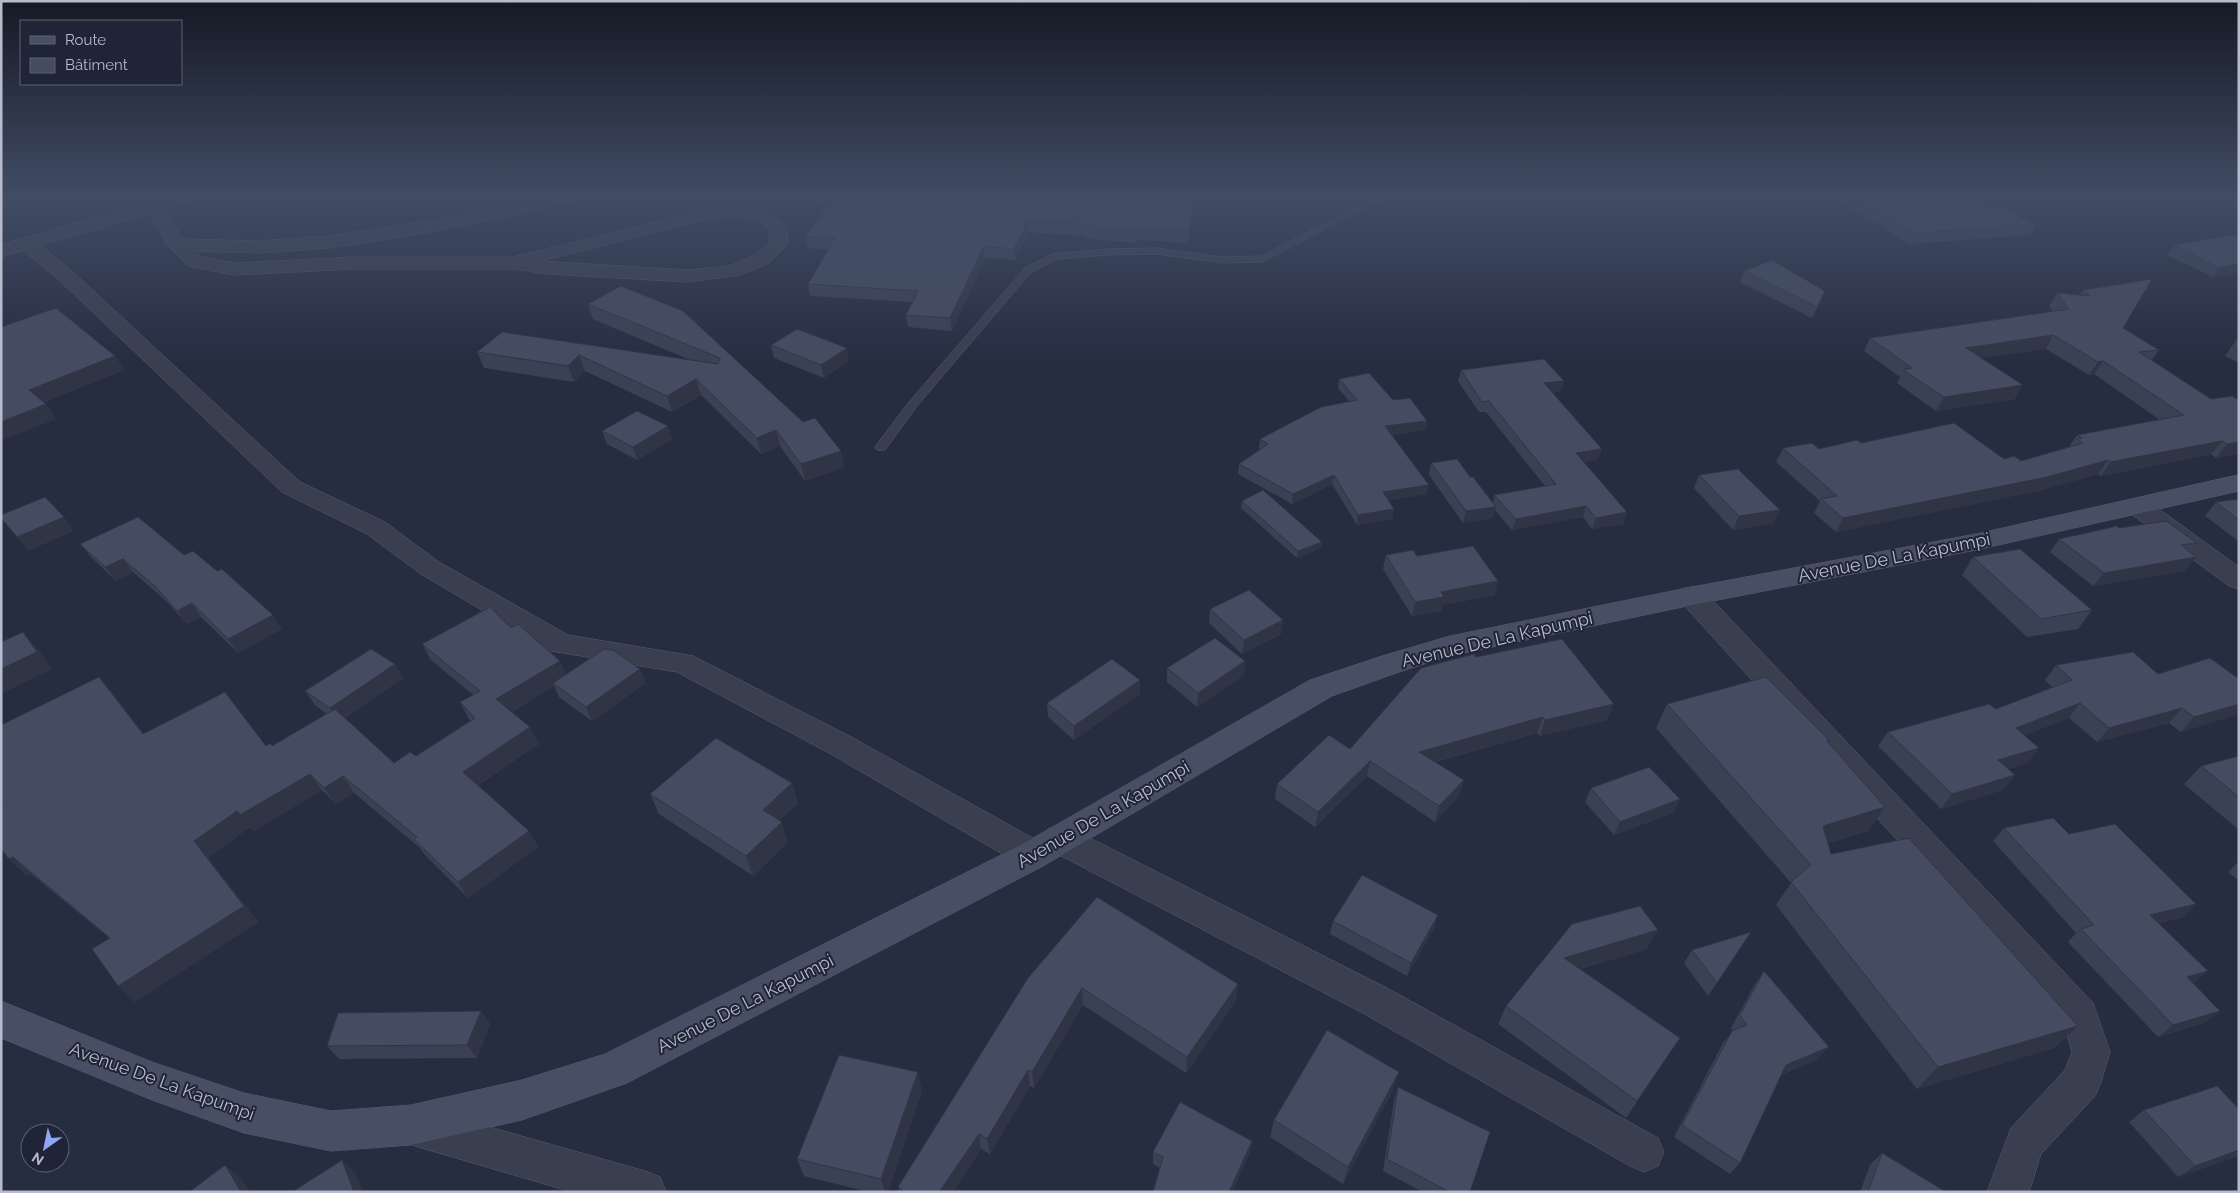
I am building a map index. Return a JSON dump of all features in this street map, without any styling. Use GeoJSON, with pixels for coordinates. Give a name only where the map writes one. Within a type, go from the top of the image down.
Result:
{"type":"FeatureCollection","features":[{"type":"Feature","properties":{"kind":"main road","name":"Avenue De La Kapumpi"},"geometry":{"type":"LineString","coordinates":[[1,1019],[152,1081],[244,1114],[331,1131],[411,1125],[522,1100],[613,1070],[1047,847],[1321,688],[1392,663],[1450,646],[1692,596],[1976,542],[2139,507],[2239,483]]}},
{"type":"Feature","properties":{"kind":"street"},"geometry":{"type":"LineString","coordinates":[[22,252],[66,276],[292,487],[376,528],[430,568],[561,644],[682,663],[842,746],[1047,847],[1374,1000],[1644,1152]]}},
{"type":"Feature","properties":{"kind":"street"},"geometry":{"type":"LineString","coordinates":[[183,252],[195,262],[235,269],[354,263],[514,263],[548,268],[687,276],[732,271],[762,260],[771,252]]}},
{"type":"Feature","properties":{"kind":"street"},"geometry":{"type":"LineString","coordinates":[[514,263],[552,252]]}},
{"type":"Feature","properties":{"kind":"street"},"geometry":{"type":"LineString","coordinates":[[2139,507],[2239,580]]}},
{"type":"Feature","properties":{"kind":"street"},"geometry":{"type":"LineString","coordinates":[[1692,596],[2080,1015],[2090,1052],[2081,1082],[2025,1142],[2008,1192]]}},
{"type":"Feature","properties":{"kind":"street"},"geometry":{"type":"LineString","coordinates":[[411,1125],[645,1192]]}},
{"type":"Feature","properties":{"kind":"lane"},"geometry":{"type":"LineString","coordinates":[[881,446],[913,404],[1028,270],[1055,256],[1123,252]]}},
{"type":"Feature","properties":{"kind":"lane"},"geometry":{"type":"LineString","coordinates":[[1161,252],[1223,260],[1262,258],[1275,252]]}},
{"type":"Feature","properties":{"kind":"building"},"geometry":{"type":"Polygon","coordinates":[[[827,252],[981,252],[950,318],[906,315],[918,291],[808,284],[827,252]]]}},
{"type":"Feature","properties":{"kind":"building"},"geometry":{"type":"Polygon","coordinates":[[[2187,252],[2239,252],[2239,264],[2219,268],[2187,252]]]}},
{"type":"Feature","properties":{"kind":"building"},"geometry":{"type":"Polygon","coordinates":[[[1772,260],[1825,291],[1817,307],[1744,271],[1772,260]]]}},
{"type":"Feature","properties":{"kind":"building"},"geometry":{"type":"Polygon","coordinates":[[[2152,279],[2123,328],[2159,350],[2139,352],[2211,399],[2232,396],[2239,400],[2239,442],[2227,444],[2222,441],[2110,462],[2108,460],[2047,477],[1843,518],[1821,499],[1837,496],[1783,448],[1812,443],[1819,449],[1857,440],[1861,443],[1954,423],[2004,459],[2014,456],[2021,461],[2083,443],[2077,439],[2082,438],[2077,435],[2184,415],[2103,361],[2098,362],[2053,335],[1966,348],[2023,385],[1944,397],[1903,370],[1912,368],[1870,338],[2069,309],[2057,293],[2090,296],[2083,290],[2152,279]]]}},
{"type":"Feature","properties":{"kind":"building"},"geometry":{"type":"Polygon","coordinates":[[[621,286],[683,311],[803,422],[815,418],[841,451],[801,464],[776,430],[757,438],[696,379],[667,396],[579,355],[568,366],[477,352],[502,332],[718,364],[720,358],[588,304],[621,286]]]}},
{"type":"Feature","properties":{"kind":"building"},"geometry":{"type":"Polygon","coordinates":[[[56,308],[115,356],[29,390],[46,404],[1,422],[1,327],[56,308]]]}},
{"type":"Feature","properties":{"kind":"building"},"geometry":{"type":"Polygon","coordinates":[[[797,329],[847,348],[821,365],[771,345],[797,329]]]}},
{"type":"Feature","properties":{"kind":"building"},"geometry":{"type":"Polygon","coordinates":[[[1544,359],[1564,381],[1544,383],[1602,449],[1576,453],[1627,512],[1596,518],[1586,506],[1516,519],[1494,495],[1556,484],[1489,401],[1482,402],[1461,370],[1544,359]]]}},
{"type":"Feature","properties":{"kind":"building"},"geometry":{"type":"Polygon","coordinates":[[[1369,373],[1393,400],[1410,398],[1427,421],[1385,426],[1429,485],[1383,492],[1394,509],[1358,515],[1334,475],[1293,494],[1239,464],[1268,444],[1260,439],[1321,407],[1357,400],[1339,379],[1369,373]]]}},
{"type":"Feature","properties":{"kind":"building"},"geometry":{"type":"Polygon","coordinates":[[[637,411],[668,426],[633,447],[602,431],[637,411]]]}},
{"type":"Feature","properties":{"kind":"building"},"geometry":{"type":"Polygon","coordinates":[[[1457,459],[1496,507],[1466,511],[1431,463],[1457,459]]]}},
{"type":"Feature","properties":{"kind":"building"},"geometry":{"type":"Polygon","coordinates":[[[1738,469],[1780,510],[1739,516],[1699,475],[1738,469]]]}},
{"type":"Feature","properties":{"kind":"building"},"geometry":{"type":"Polygon","coordinates":[[[1263,490],[1322,542],[1298,551],[1242,501],[1263,490]]]}},
{"type":"Feature","properties":{"kind":"building"},"geometry":{"type":"Polygon","coordinates":[[[45,497],[64,517],[17,537],[1,518],[1,515],[45,497]]]}},
{"type":"Feature","properties":{"kind":"building"},"geometry":{"type":"Polygon","coordinates":[[[2239,499],[2239,520],[2216,502],[2239,499]]]}},
{"type":"Feature","properties":{"kind":"building"},"geometry":{"type":"Polygon","coordinates":[[[138,517],[184,555],[193,551],[217,571],[222,569],[273,615],[228,639],[192,603],[177,611],[156,587],[123,559],[105,567],[80,544],[138,517]]]}},
{"type":"Feature","properties":{"kind":"building"},"geometry":{"type":"Polygon","coordinates":[[[2166,521],[2197,543],[2181,545],[2196,557],[2104,573],[2059,539],[2117,526],[2119,528],[2166,521]]]}},
{"type":"Feature","properties":{"kind":"building"},"geometry":{"type":"Polygon","coordinates":[[[1473,546],[1498,581],[1441,592],[1444,597],[1415,602],[1386,555],[1413,550],[1417,556],[1473,546]]]}},
{"type":"Feature","properties":{"kind":"building"},"geometry":{"type":"Polygon","coordinates":[[[2020,549],[2092,610],[2041,619],[1973,557],[2020,549]]]}},
{"type":"Feature","properties":{"kind":"building"},"geometry":{"type":"Polygon","coordinates":[[[1249,590],[1283,620],[1244,640],[1210,609],[1249,590]]]}},
{"type":"Feature","properties":{"kind":"building"},"geometry":{"type":"Polygon","coordinates":[[[490,607],[511,628],[518,624],[560,661],[496,699],[530,727],[463,772],[529,831],[458,882],[414,839],[417,837],[343,776],[324,788],[310,774],[240,815],[237,811],[194,841],[244,906],[118,986],[92,949],[110,938],[13,857],[9,859],[1,849],[1,803],[3,802],[1,800],[1,725],[99,677],[143,734],[225,692],[266,746],[270,743],[272,746],[335,709],[394,763],[410,752],[416,756],[475,718],[460,702],[480,691],[422,644],[490,607]]]}},
{"type":"Feature","properties":{"kind":"building"},"geometry":{"type":"Polygon","coordinates":[[[23,632],[37,652],[1,669],[1,642],[23,632]]]}},
{"type":"Feature","properties":{"kind":"building"},"geometry":{"type":"Polygon","coordinates":[[[1215,638],[1245,661],[1198,693],[1167,668],[1215,638]]]}},
{"type":"Feature","properties":{"kind":"building"},"geometry":{"type":"Polygon","coordinates":[[[1562,639],[1614,704],[1545,720],[1543,717],[1419,752],[1464,780],[1439,806],[1370,761],[1318,812],[1277,784],[1329,735],[1350,749],[1421,668],[1474,654],[1476,657],[1562,639]]]}},
{"type":"Feature","properties":{"kind":"building"},"geometry":{"type":"Polygon","coordinates":[[[371,649],[395,664],[330,708],[305,691],[371,649]]]}},
{"type":"Feature","properties":{"kind":"building"},"geometry":{"type":"Polygon","coordinates":[[[604,649],[613,650],[640,669],[586,707],[553,683],[604,649]]]}},
{"type":"Feature","properties":{"kind":"building"},"geometry":{"type":"Polygon","coordinates":[[[2133,652],[2158,674],[2210,658],[2239,679],[2239,704],[2194,717],[2182,708],[2109,728],[2080,703],[2016,728],[2039,748],[1998,760],[2015,775],[1952,794],[1888,732],[1989,704],[1996,709],[2072,680],[2056,665],[2133,652]]]}},
{"type":"Feature","properties":{"kind":"building"},"geometry":{"type":"Polygon","coordinates":[[[1112,659],[1140,680],[1074,726],[1047,703],[1112,659]]]}},
{"type":"Feature","properties":{"kind":"building"},"geometry":{"type":"Polygon","coordinates":[[[1766,677],[1829,740],[1827,741],[1885,807],[1823,826],[1831,854],[1909,838],[2078,1026],[1938,1067],[1791,882],[1811,865],[1667,704],[1766,677]]]}},
{"type":"Feature","properties":{"kind":"building"},"geometry":{"type":"Polygon","coordinates":[[[716,738],[792,783],[763,810],[782,822],[746,856],[650,794],[716,738]]]}},
{"type":"Feature","properties":{"kind":"building"},"geometry":{"type":"Polygon","coordinates":[[[2239,756],[2239,797],[2201,766],[2239,756]]]}},
{"type":"Feature","properties":{"kind":"building"},"geometry":{"type":"Polygon","coordinates":[[[1649,767],[1680,799],[1620,822],[1591,788],[1649,767]]]}},
{"type":"Feature","properties":{"kind":"building"},"geometry":{"type":"Polygon","coordinates":[[[2053,818],[2069,834],[2115,824],[2196,904],[2150,915],[2208,971],[2187,977],[2220,1011],[2173,1025],[2081,929],[2094,925],[2004,828],[2053,818]]]}},
{"type":"Feature","properties":{"kind":"building"},"geometry":{"type":"Polygon","coordinates":[[[1362,875],[1438,915],[1411,963],[1333,921],[1362,875]]]}},
{"type":"Feature","properties":{"kind":"building"},"geometry":{"type":"Polygon","coordinates":[[[1097,897],[1238,984],[1187,1057],[1082,988],[1032,1072],[1028,1070],[987,1139],[979,1134],[939,1192],[905,1192],[898,1187],[1028,978],[1097,897]]]}},
{"type":"Feature","properties":{"kind":"building"},"geometry":{"type":"Polygon","coordinates":[[[1640,906],[1658,930],[1564,958],[1680,1038],[1637,1101],[1506,1006],[1572,924],[1640,906]]]}},
{"type":"Feature","properties":{"kind":"building"},"geometry":{"type":"Polygon","coordinates":[[[1751,932],[1717,983],[1692,950],[1751,932]]]}},
{"type":"Feature","properties":{"kind":"building"},"geometry":{"type":"Polygon","coordinates":[[[1764,971],[1829,1047],[1786,1065],[1740,1163],[1682,1125],[1732,1031],[1747,1025],[1740,1015],[1764,971]]]}},
{"type":"Feature","properties":{"kind":"building"},"geometry":{"type":"Polygon","coordinates":[[[481,1011],[467,1045],[327,1046],[338,1013],[481,1011]]]}},
{"type":"Feature","properties":{"kind":"building"},"geometry":{"type":"Polygon","coordinates":[[[1327,1030],[1399,1072],[1348,1167],[1274,1120],[1327,1030]]]}},
{"type":"Feature","properties":{"kind":"building"},"geometry":{"type":"Polygon","coordinates":[[[839,1055],[918,1072],[881,1179],[797,1159],[839,1055]]]}},
{"type":"Feature","properties":{"kind":"building"},"geometry":{"type":"Polygon","coordinates":[[[2217,1086],[2239,1109],[2239,1150],[2195,1166],[2144,1110],[2217,1086]]]}},
{"type":"Feature","properties":{"kind":"building"},"geometry":{"type":"Polygon","coordinates":[[[1398,1087],[1490,1132],[1470,1192],[1450,1192],[1387,1159],[1398,1087]]]}},
{"type":"Feature","properties":{"kind":"building"},"geometry":{"type":"Polygon","coordinates":[[[1180,1102],[1252,1141],[1229,1192],[1153,1192],[1163,1157],[1153,1152],[1180,1102]]]}},
{"type":"Feature","properties":{"kind":"building"},"geometry":{"type":"Polygon","coordinates":[[[1882,1153],[1946,1192],[1868,1192],[1882,1153]]]}},
{"type":"Feature","properties":{"kind":"building"},"geometry":{"type":"Polygon","coordinates":[[[342,1160],[354,1192],[292,1192],[342,1160]]]}},
{"type":"Feature","properties":{"kind":"building"},"geometry":{"type":"Polygon","coordinates":[[[225,1165],[241,1192],[189,1192],[225,1165]]]}}]}
